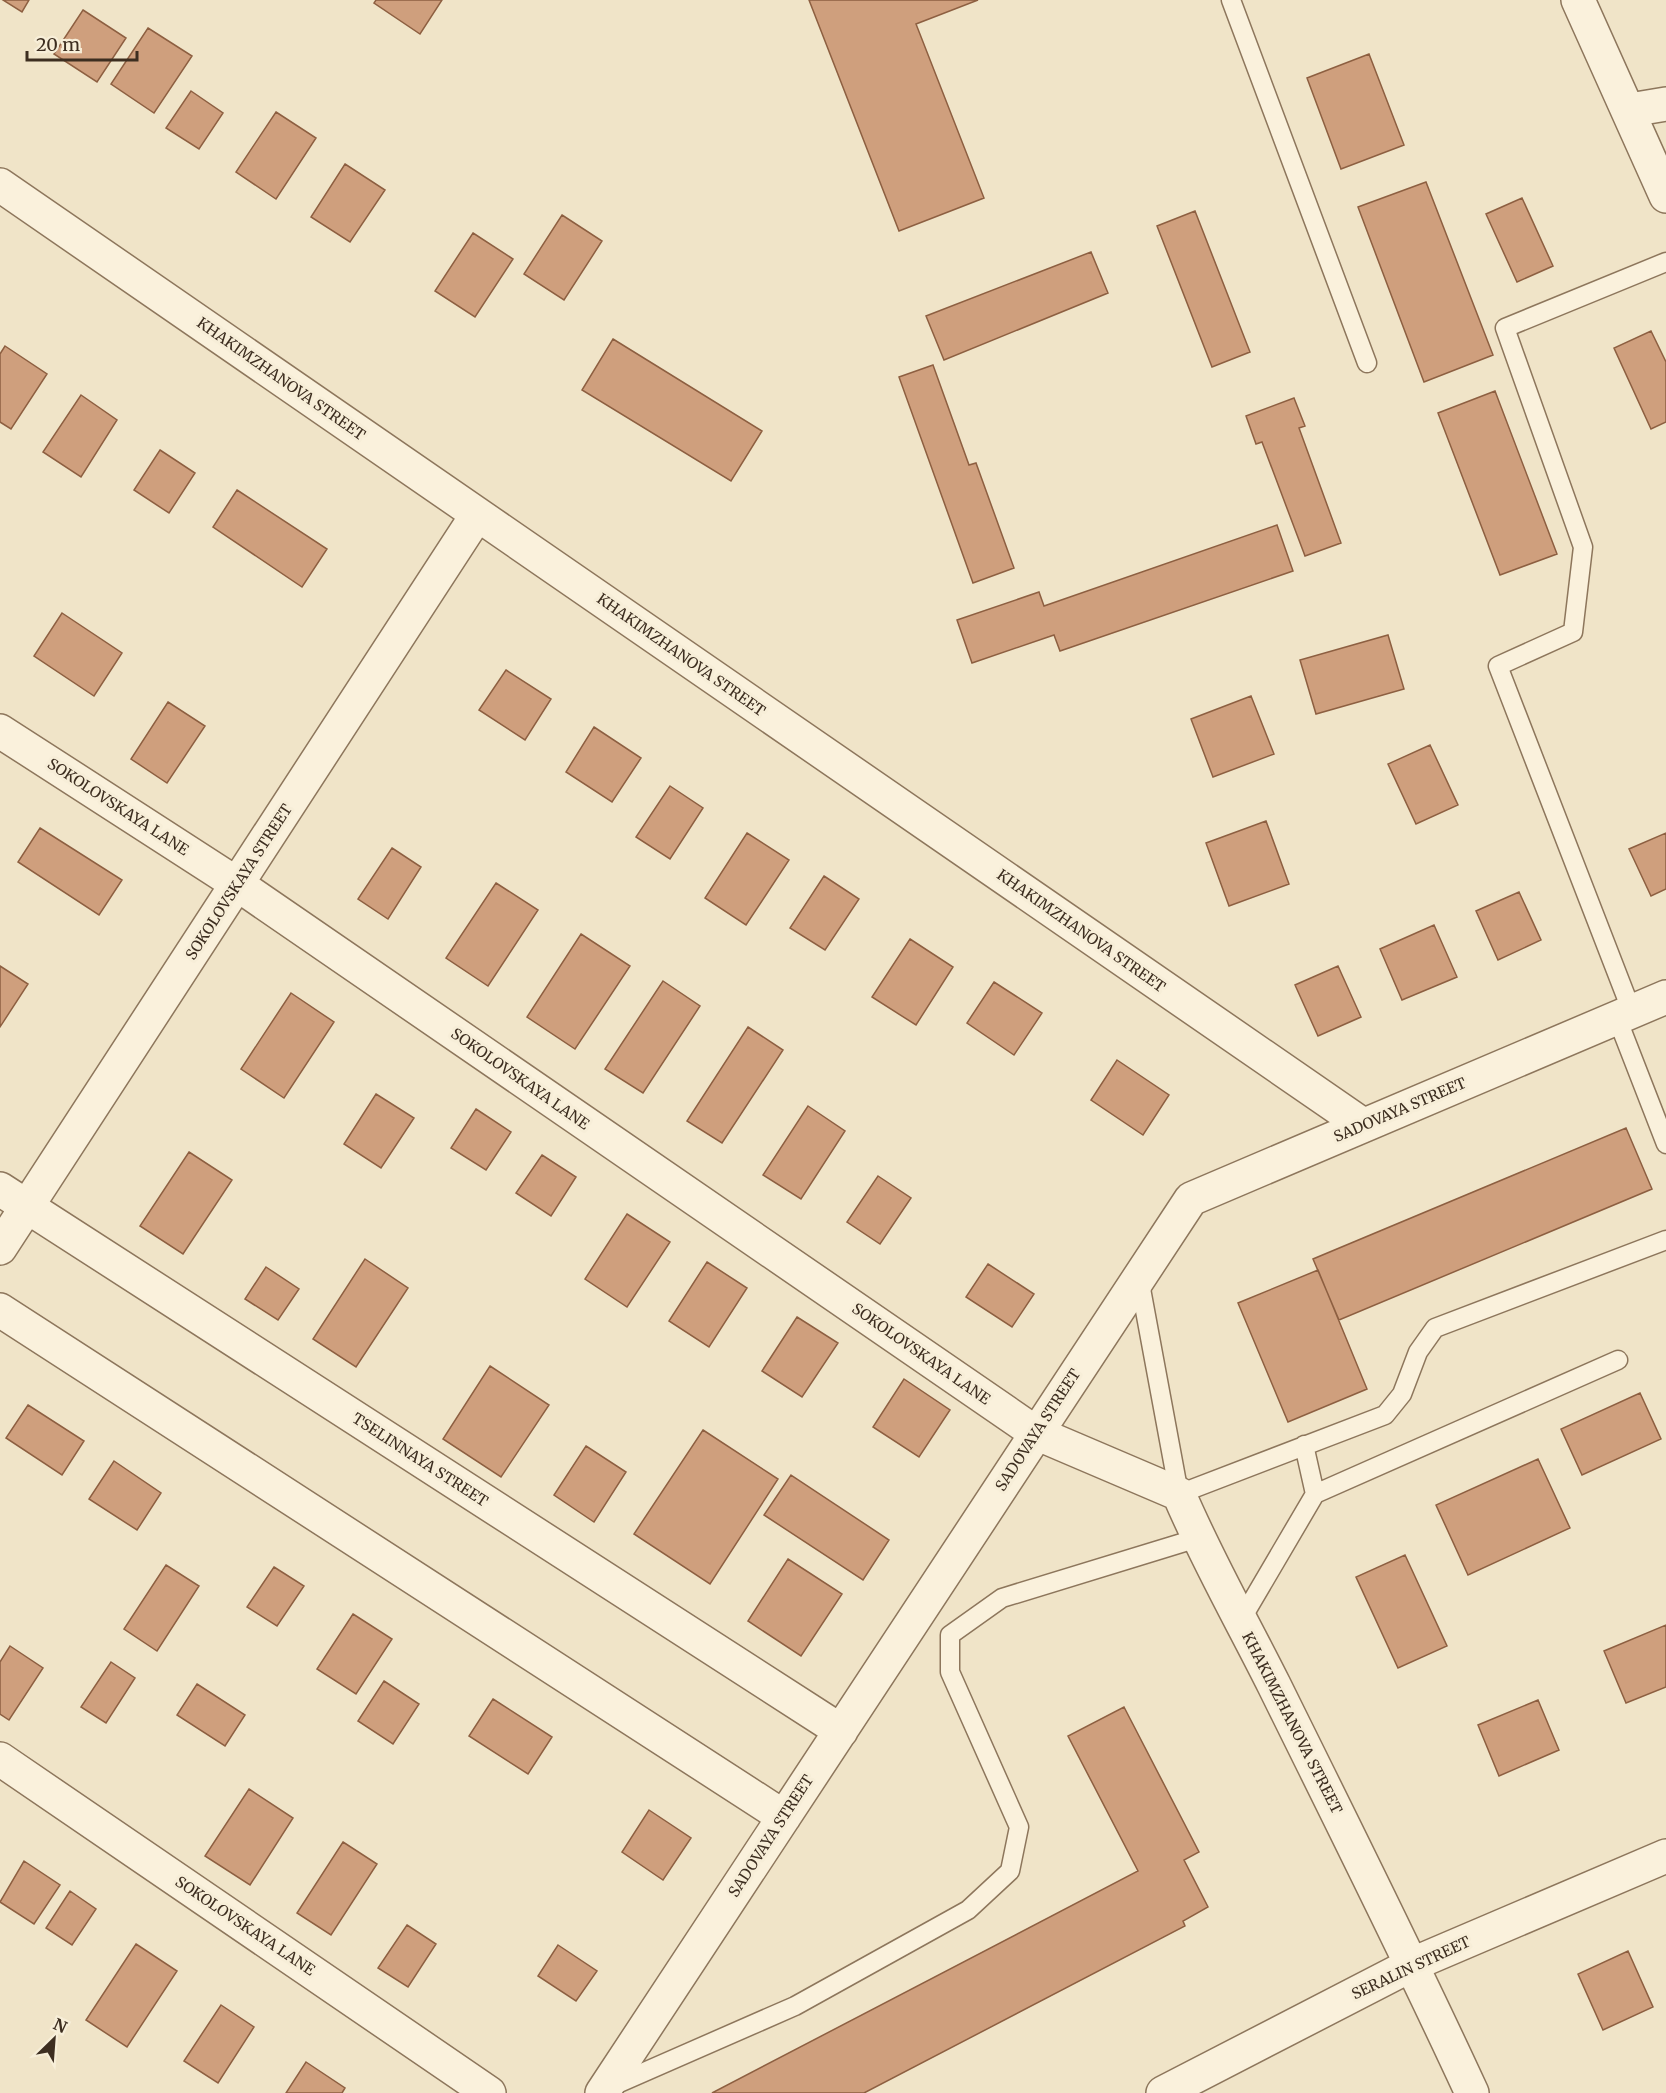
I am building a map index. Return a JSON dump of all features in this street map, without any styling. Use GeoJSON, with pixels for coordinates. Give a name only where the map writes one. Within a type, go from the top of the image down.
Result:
{"type":"FeatureCollection","features":[{"type":"Feature","properties":{"kind":"street"},"geometry":{"type":"LineString","coordinates":[[1578,0],[1630,110],[1666,196]]}},
{"type":"Feature","properties":{"kind":"street"},"geometry":{"type":"LineString","coordinates":[[1630,110],[1666,104]]}},
{"type":"Feature","properties":{"kind":"street","name":"KHAKIMZHANOVA STREET"},"geometry":{"type":"LineString","coordinates":[[0,185],[1363,1125]]}},
{"type":"Feature","properties":{"kind":"street","name":"SOKOLOVSKAYA STREET"},"geometry":{"type":"LineString","coordinates":[[0,1248],[477,515]]}},
{"type":"Feature","properties":{"kind":"street","name":"SOKOLOVSKAYA LANE"},"geometry":{"type":"LineString","coordinates":[[0,730],[237,884],[1036,1433]]}},
{"type":"Feature","properties":{"kind":"street","name":"SADOVAYA STREET"},"geometry":{"type":"LineString","coordinates":[[604,2091],[1191,1199],[1666,998]]}},
{"type":"Feature","properties":{"kind":"street","name":"TSELINNAYA STREET"},"geometry":{"type":"LineString","coordinates":[[0,1189],[841,1731]]}},
{"type":"Feature","properties":{"kind":"street"},"geometry":{"type":"LineString","coordinates":[[0,1310],[784,1817]]}},
{"type":"Feature","properties":{"kind":"street"},"geometry":{"type":"LineString","coordinates":[[1036,1433],[1179,1494]]}},
{"type":"Feature","properties":{"kind":"street","name":"KHAKIMZHANOVA STREET"},"geometry":{"type":"LineString","coordinates":[[1179,1494],[1198,1539],[1241,1620],[1413,1964],[1472,2093]]}},
{"type":"Feature","properties":{"kind":"street","name":"SOKOLOVSKAYA LANE"},"geometry":{"type":"LineString","coordinates":[[0,1759],[489,2093]]}},
{"type":"Feature","properties":{"kind":"street","name":"SERALIN STREET"},"geometry":{"type":"LineString","coordinates":[[1163,2093],[1413,1964],[1666,1856]]}},
{"type":"Feature","properties":{"kind":"lane"},"geometry":{"type":"LineString","coordinates":[[1231,0],[1367,363]]}},
{"type":"Feature","properties":{"kind":"lane"},"geometry":{"type":"LineString","coordinates":[[1666,262],[1505,328],[1583,548],[1573,632],[1498,666],[1624,1015],[1666,1144]]}},
{"type":"Feature","properties":{"kind":"lane"},"geometry":{"type":"LineString","coordinates":[[1139,1278],[1179,1494],[1384,1415],[1402,1394],[1418,1352],[1435,1328],[1666,1240]]}},
{"type":"Feature","properties":{"kind":"lane"},"geometry":{"type":"LineString","coordinates":[[1241,1620],[1315,1494],[1618,1360]]}},
{"type":"Feature","properties":{"kind":"lane"},"geometry":{"type":"LineString","coordinates":[[1304,1445],[1315,1494]]}},
{"type":"Feature","properties":{"kind":"lane"},"geometry":{"type":"LineString","coordinates":[[604,2091],[795,2006],[968,1910],[1010,1871],[1019,1827],[950,1672],[950,1635],[1002,1598],[1198,1539]]}},
{"type":"Feature","properties":{"kind":"building"},"geometry":{"type":"Polygon","coordinates":[[[3,0],[29,0],[22,12],[3,0]]]}},
{"type":"Feature","properties":{"kind":"building"},"geometry":{"type":"Polygon","coordinates":[[[376,0],[442,0],[420,34],[374,3],[376,0]]]}},
{"type":"Feature","properties":{"kind":"building"},"geometry":{"type":"Polygon","coordinates":[[[809,0],[978,0],[916,24],[984,198],[899,231],[809,0]]]}},
{"type":"Feature","properties":{"kind":"building"},"geometry":{"type":"Polygon","coordinates":[[[83,10],[126,38],[97,82],[54,54],[83,10]]]}},
{"type":"Feature","properties":{"kind":"building"},"geometry":{"type":"Polygon","coordinates":[[[148,28],[192,56],[154,113],[111,84],[148,28]]]}},
{"type":"Feature","properties":{"kind":"building"},"geometry":{"type":"Polygon","coordinates":[[[1369,54],[1404,145],[1341,169],[1307,78],[1369,54]]]}},
{"type":"Feature","properties":{"kind":"building"},"geometry":{"type":"Polygon","coordinates":[[[191,91],[223,113],[199,149],[166,128],[191,91]]]}},
{"type":"Feature","properties":{"kind":"building"},"geometry":{"type":"Polygon","coordinates":[[[276,112],[316,138],[276,199],[236,172],[276,112]]]}},
{"type":"Feature","properties":{"kind":"building"},"geometry":{"type":"Polygon","coordinates":[[[345,164],[385,190],[350,242],[311,217],[345,164]]]}},
{"type":"Feature","properties":{"kind":"building"},"geometry":{"type":"Polygon","coordinates":[[[1426,182],[1493,355],[1424,382],[1358,207],[1426,182]]]}},
{"type":"Feature","properties":{"kind":"building"},"geometry":{"type":"Polygon","coordinates":[[[1522,198],[1553,266],[1517,282],[1486,214],[1522,198]]]}},
{"type":"Feature","properties":{"kind":"building"},"geometry":{"type":"Polygon","coordinates":[[[1195,211],[1250,352],[1212,367],[1157,226],[1195,211]]]}},
{"type":"Feature","properties":{"kind":"building"},"geometry":{"type":"Polygon","coordinates":[[[562,215],[602,241],[564,300],[524,274],[562,215]]]}},
{"type":"Feature","properties":{"kind":"building"},"geometry":{"type":"Polygon","coordinates":[[[473,233],[513,259],[475,317],[435,291],[473,233]]]}},
{"type":"Feature","properties":{"kind":"building"},"geometry":{"type":"Polygon","coordinates":[[[1091,252],[1108,293],[944,360],[926,316],[1091,252]]]}},
{"type":"Feature","properties":{"kind":"building"},"geometry":{"type":"Polygon","coordinates":[[[1651,331],[1666,362],[1666,422],[1651,429],[1614,348],[1651,331]]]}},
{"type":"Feature","properties":{"kind":"building"},"geometry":{"type":"Polygon","coordinates":[[[613,339],[762,431],[731,481],[582,390],[613,339]]]}},
{"type":"Feature","properties":{"kind":"building"},"geometry":{"type":"Polygon","coordinates":[[[5,346],[47,374],[11,429],[0,422],[0,354],[5,346]]]}},
{"type":"Feature","properties":{"kind":"building"},"geometry":{"type":"Polygon","coordinates":[[[933,365],[969,465],[976,463],[1014,568],[973,583],[899,377],[933,365]]]}},
{"type":"Feature","properties":{"kind":"building"},"geometry":{"type":"Polygon","coordinates":[[[1495,391],[1557,554],[1500,575],[1438,413],[1495,391]]]}},
{"type":"Feature","properties":{"kind":"building"},"geometry":{"type":"Polygon","coordinates":[[[81,395],[117,420],[81,477],[43,452],[81,395]]]}},
{"type":"Feature","properties":{"kind":"building"},"geometry":{"type":"Polygon","coordinates":[[[1294,398],[1305,426],[1299,428],[1341,543],[1305,556],[1262,442],[1256,444],[1246,416],[1294,398]]]}},
{"type":"Feature","properties":{"kind":"building"},"geometry":{"type":"Polygon","coordinates":[[[160,450],[195,473],[169,513],[134,490],[160,450]]]}},
{"type":"Feature","properties":{"kind":"building"},"geometry":{"type":"Polygon","coordinates":[[[237,490],[327,549],[302,587],[213,527],[237,490]]]}},
{"type":"Feature","properties":{"kind":"building"},"geometry":{"type":"Polygon","coordinates":[[[1277,525],[1293,571],[1060,651],[1054,635],[972,663],[957,620],[1039,592],[1044,606],[1277,525]]]}},
{"type":"Feature","properties":{"kind":"building"},"geometry":{"type":"Polygon","coordinates":[[[62,613],[122,653],[94,696],[34,656],[62,613]]]}},
{"type":"Feature","properties":{"kind":"building"},"geometry":{"type":"Polygon","coordinates":[[[1388,635],[1404,689],[1316,714],[1300,660],[1388,635]]]}},
{"type":"Feature","properties":{"kind":"building"},"geometry":{"type":"Polygon","coordinates":[[[506,670],[551,699],[525,740],[479,710],[506,670]]]}},
{"type":"Feature","properties":{"kind":"building"},"geometry":{"type":"Polygon","coordinates":[[[1251,696],[1274,754],[1213,777],[1191,719],[1251,696]]]}},
{"type":"Feature","properties":{"kind":"building"},"geometry":{"type":"Polygon","coordinates":[[[168,702],[205,726],[167,783],[131,759],[168,702]]]}},
{"type":"Feature","properties":{"kind":"building"},"geometry":{"type":"Polygon","coordinates":[[[594,727],[641,758],[612,802],[566,772],[594,727]]]}},
{"type":"Feature","properties":{"kind":"building"},"geometry":{"type":"Polygon","coordinates":[[[1430,745],[1458,805],[1416,824],[1388,764],[1430,745]]]}},
{"type":"Feature","properties":{"kind":"building"},"geometry":{"type":"Polygon","coordinates":[[[670,786],[703,808],[670,859],[636,837],[670,786]]]}},
{"type":"Feature","properties":{"kind":"building"},"geometry":{"type":"Polygon","coordinates":[[[1266,821],[1289,884],[1229,906],[1206,843],[1266,821]]]}},
{"type":"Feature","properties":{"kind":"building"},"geometry":{"type":"Polygon","coordinates":[[[40,828],[122,880],[99,915],[18,862],[40,828]]]}},
{"type":"Feature","properties":{"kind":"building"},"geometry":{"type":"Polygon","coordinates":[[[747,833],[789,860],[746,925],[705,898],[747,833]]]}},
{"type":"Feature","properties":{"kind":"building"},"geometry":{"type":"Polygon","coordinates":[[[1666,833],[1666,889],[1651,896],[1629,849],[1666,833]]]}},
{"type":"Feature","properties":{"kind":"building"},"geometry":{"type":"Polygon","coordinates":[[[392,848],[421,867],[388,919],[358,899],[392,848]]]}},
{"type":"Feature","properties":{"kind":"building"},"geometry":{"type":"Polygon","coordinates":[[[824,876],[859,899],[825,950],[790,928],[824,876]]]}},
{"type":"Feature","properties":{"kind":"building"},"geometry":{"type":"Polygon","coordinates":[[[496,883],[538,910],[488,986],[446,958],[496,883]]]}},
{"type":"Feature","properties":{"kind":"building"},"geometry":{"type":"Polygon","coordinates":[[[1519,892],[1541,940],[1498,960],[1476,911],[1519,892]]]}},
{"type":"Feature","properties":{"kind":"building"},"geometry":{"type":"Polygon","coordinates":[[[1434,925],[1457,977],[1402,1000],[1380,949],[1434,925]]]}},
{"type":"Feature","properties":{"kind":"building"},"geometry":{"type":"Polygon","coordinates":[[[581,934],[630,966],[575,1049],[527,1017],[581,934]]]}},
{"type":"Feature","properties":{"kind":"building"},"geometry":{"type":"Polygon","coordinates":[[[910,939],[953,967],[916,1025],[872,997],[910,939]]]}},
{"type":"Feature","properties":{"kind":"building"},"geometry":{"type":"Polygon","coordinates":[[[0,966],[28,984],[0,1027],[0,966]]]}},
{"type":"Feature","properties":{"kind":"building"},"geometry":{"type":"Polygon","coordinates":[[[1338,966],[1361,1017],[1318,1036],[1295,985],[1338,966]]]}},
{"type":"Feature","properties":{"kind":"building"},"geometry":{"type":"Polygon","coordinates":[[[663,981],[700,1006],[643,1093],[605,1069],[663,981]]]}},
{"type":"Feature","properties":{"kind":"building"},"geometry":{"type":"Polygon","coordinates":[[[994,982],[1042,1013],[1014,1055],[967,1023],[994,982]]]}},
{"type":"Feature","properties":{"kind":"building"},"geometry":{"type":"Polygon","coordinates":[[[291,993],[334,1022],[284,1098],[241,1069],[291,993]]]}},
{"type":"Feature","properties":{"kind":"building"},"geometry":{"type":"Polygon","coordinates":[[[748,1027],[783,1050],[722,1143],[687,1121],[748,1027]]]}},
{"type":"Feature","properties":{"kind":"building"},"geometry":{"type":"Polygon","coordinates":[[[1117,1060],[1169,1095],[1143,1135],[1091,1100],[1117,1060]]]}},
{"type":"Feature","properties":{"kind":"building"},"geometry":{"type":"Polygon","coordinates":[[[376,1094],[414,1118],[381,1168],[344,1144],[376,1094]]]}},
{"type":"Feature","properties":{"kind":"building"},"geometry":{"type":"Polygon","coordinates":[[[808,1106],[845,1131],[801,1199],[763,1175],[808,1106]]]}},
{"type":"Feature","properties":{"kind":"building"},"geometry":{"type":"Polygon","coordinates":[[[476,1109],[511,1132],[486,1170],[451,1148],[476,1109]]]}},
{"type":"Feature","properties":{"kind":"building"},"geometry":{"type":"Polygon","coordinates":[[[1626,1128],[1652,1189],[1339,1320],[1313,1259],[1626,1128]]]}},
{"type":"Feature","properties":{"kind":"building"},"geometry":{"type":"Polygon","coordinates":[[[189,1152],[232,1180],[183,1254],[140,1226],[189,1152]]]}},
{"type":"Feature","properties":{"kind":"building"},"geometry":{"type":"Polygon","coordinates":[[[542,1155],[576,1177],[551,1216],[516,1193],[542,1155]]]}},
{"type":"Feature","properties":{"kind":"building"},"geometry":{"type":"Polygon","coordinates":[[[878,1176],[911,1198],[880,1244],[847,1222],[878,1176]]]}},
{"type":"Feature","properties":{"kind":"building"},"geometry":{"type":"Polygon","coordinates":[[[627,1214],[670,1242],[627,1307],[585,1279],[627,1214]]]}},
{"type":"Feature","properties":{"kind":"building"},"geometry":{"type":"Polygon","coordinates":[[[365,1259],[408,1288],[356,1367],[313,1339],[365,1259]]]}},
{"type":"Feature","properties":{"kind":"building"},"geometry":{"type":"Polygon","coordinates":[[[707,1262],[747,1288],[709,1347],[669,1321],[707,1262]]]}},
{"type":"Feature","properties":{"kind":"building"},"geometry":{"type":"Polygon","coordinates":[[[988,1264],[1034,1294],[1012,1327],[966,1297],[988,1264]]]}},
{"type":"Feature","properties":{"kind":"building"},"geometry":{"type":"Polygon","coordinates":[[[266,1267],[299,1289],[278,1320],[245,1299],[266,1267]]]}},
{"type":"Feature","properties":{"kind":"building"},"geometry":{"type":"Polygon","coordinates":[[[1318,1270],[1367,1389],[1288,1422],[1238,1303],[1318,1270]]]}},
{"type":"Feature","properties":{"kind":"building"},"geometry":{"type":"Polygon","coordinates":[[[797,1317],[838,1343],[802,1397],[762,1371],[797,1317]]]}},
{"type":"Feature","properties":{"kind":"building"},"geometry":{"type":"Polygon","coordinates":[[[490,1366],[549,1405],[501,1477],[443,1439],[490,1366]]]}},
{"type":"Feature","properties":{"kind":"building"},"geometry":{"type":"Polygon","coordinates":[[[904,1379],[950,1410],[919,1457],[873,1427],[904,1379]]]}},
{"type":"Feature","properties":{"kind":"building"},"geometry":{"type":"Polygon","coordinates":[[[1640,1393],[1661,1439],[1582,1475],[1561,1429],[1640,1393]]]}},
{"type":"Feature","properties":{"kind":"building"},"geometry":{"type":"Polygon","coordinates":[[[28,1405],[84,1441],[62,1475],[6,1438],[28,1405]]]}},
{"type":"Feature","properties":{"kind":"building"},"geometry":{"type":"Polygon","coordinates":[[[703,1430],[778,1479],[710,1584],[634,1534],[703,1430]]]}},
{"type":"Feature","properties":{"kind":"building"},"geometry":{"type":"Polygon","coordinates":[[[586,1446],[626,1472],[594,1522],[554,1495],[586,1446]]]}},
{"type":"Feature","properties":{"kind":"building"},"geometry":{"type":"Polygon","coordinates":[[[1538,1459],[1570,1528],[1468,1575],[1436,1505],[1538,1459]]]}},
{"type":"Feature","properties":{"kind":"building"},"geometry":{"type":"Polygon","coordinates":[[[114,1461],[161,1493],[137,1530],[89,1499],[114,1461]]]}},
{"type":"Feature","properties":{"kind":"building"},"geometry":{"type":"Polygon","coordinates":[[[791,1475],[889,1540],[863,1580],[764,1515],[791,1475]]]}},
{"type":"Feature","properties":{"kind":"building"},"geometry":{"type":"Polygon","coordinates":[[[1405,1555],[1447,1646],[1398,1668],[1356,1577],[1405,1555]]]}},
{"type":"Feature","properties":{"kind":"building"},"geometry":{"type":"Polygon","coordinates":[[[788,1559],[842,1594],[801,1656],[748,1621],[788,1559]]]}},
{"type":"Feature","properties":{"kind":"building"},"geometry":{"type":"Polygon","coordinates":[[[166,1565],[199,1586],[157,1651],[124,1629],[166,1565]]]}},
{"type":"Feature","properties":{"kind":"building"},"geometry":{"type":"Polygon","coordinates":[[[274,1567],[304,1586],[277,1626],[247,1607],[274,1567]]]}},
{"type":"Feature","properties":{"kind":"building"},"geometry":{"type":"Polygon","coordinates":[[[353,1614],[392,1639],[356,1694],[317,1669],[353,1614]]]}},
{"type":"Feature","properties":{"kind":"building"},"geometry":{"type":"Polygon","coordinates":[[[1666,1625],[1666,1687],[1626,1703],[1604,1651],[1666,1625]]]}},
{"type":"Feature","properties":{"kind":"building"},"geometry":{"type":"Polygon","coordinates":[[[10,1646],[43,1668],[9,1720],[0,1714],[0,1662],[10,1646]]]}},
{"type":"Feature","properties":{"kind":"building"},"geometry":{"type":"Polygon","coordinates":[[[111,1662],[135,1678],[106,1723],[81,1707],[111,1662]]]}},
{"type":"Feature","properties":{"kind":"building"},"geometry":{"type":"Polygon","coordinates":[[[384,1681],[419,1704],[393,1744],[358,1721],[384,1681]]]}},
{"type":"Feature","properties":{"kind":"building"},"geometry":{"type":"Polygon","coordinates":[[[197,1684],[245,1715],[225,1746],[177,1715],[197,1684]]]}},
{"type":"Feature","properties":{"kind":"building"},"geometry":{"type":"Polygon","coordinates":[[[493,1699],[552,1737],[528,1774],[469,1736],[493,1699]]]}},
{"type":"Feature","properties":{"kind":"building"},"geometry":{"type":"Polygon","coordinates":[[[1538,1700],[1559,1750],[1499,1776],[1478,1725],[1538,1700]]]}},
{"type":"Feature","properties":{"kind":"building"},"geometry":{"type":"Polygon","coordinates":[[[1124,1707],[1199,1852],[1184,1860],[1208,1907],[1183,1921],[1185,1926],[864,2093],[712,2093],[1138,1871],[1068,1736],[1124,1707]]]}},
{"type":"Feature","properties":{"kind":"building"},"geometry":{"type":"Polygon","coordinates":[[[249,1789],[293,1818],[250,1885],[205,1856],[249,1789]]]}},
{"type":"Feature","properties":{"kind":"building"},"geometry":{"type":"Polygon","coordinates":[[[649,1810],[691,1838],[663,1880],[622,1852],[649,1810]]]}},
{"type":"Feature","properties":{"kind":"building"},"geometry":{"type":"Polygon","coordinates":[[[343,1842],[377,1864],[331,1935],[297,1913],[343,1842]]]}},
{"type":"Feature","properties":{"kind":"building"},"geometry":{"type":"Polygon","coordinates":[[[24,1861],[60,1885],[34,1924],[0,1902],[24,1861]]]}},
{"type":"Feature","properties":{"kind":"building"},"geometry":{"type":"Polygon","coordinates":[[[70,1891],[96,1909],[72,1945],[46,1928],[70,1891]]]}},
{"type":"Feature","properties":{"kind":"building"},"geometry":{"type":"Polygon","coordinates":[[[407,1925],[436,1944],[408,1987],[378,1968],[407,1925]]]}},
{"type":"Feature","properties":{"kind":"building"},"geometry":{"type":"Polygon","coordinates":[[[136,1944],[177,1971],[127,2047],[86,2020],[136,1944]]]}},
{"type":"Feature","properties":{"kind":"building"},"geometry":{"type":"Polygon","coordinates":[[[558,1945],[597,1971],[576,2001],[538,1976],[558,1945]]]}},
{"type":"Feature","properties":{"kind":"building"},"geometry":{"type":"Polygon","coordinates":[[[1628,1951],[1653,2007],[1603,2030],[1578,1974],[1628,1951]]]}},
{"type":"Feature","properties":{"kind":"building"},"geometry":{"type":"Polygon","coordinates":[[[221,2005],[254,2027],[218,2083],[184,2061],[221,2005]]]}},
{"type":"Feature","properties":{"kind":"building"},"geometry":{"type":"Polygon","coordinates":[[[306,2062],[345,2088],[342,2093],[286,2093],[306,2062]]]}}]}
